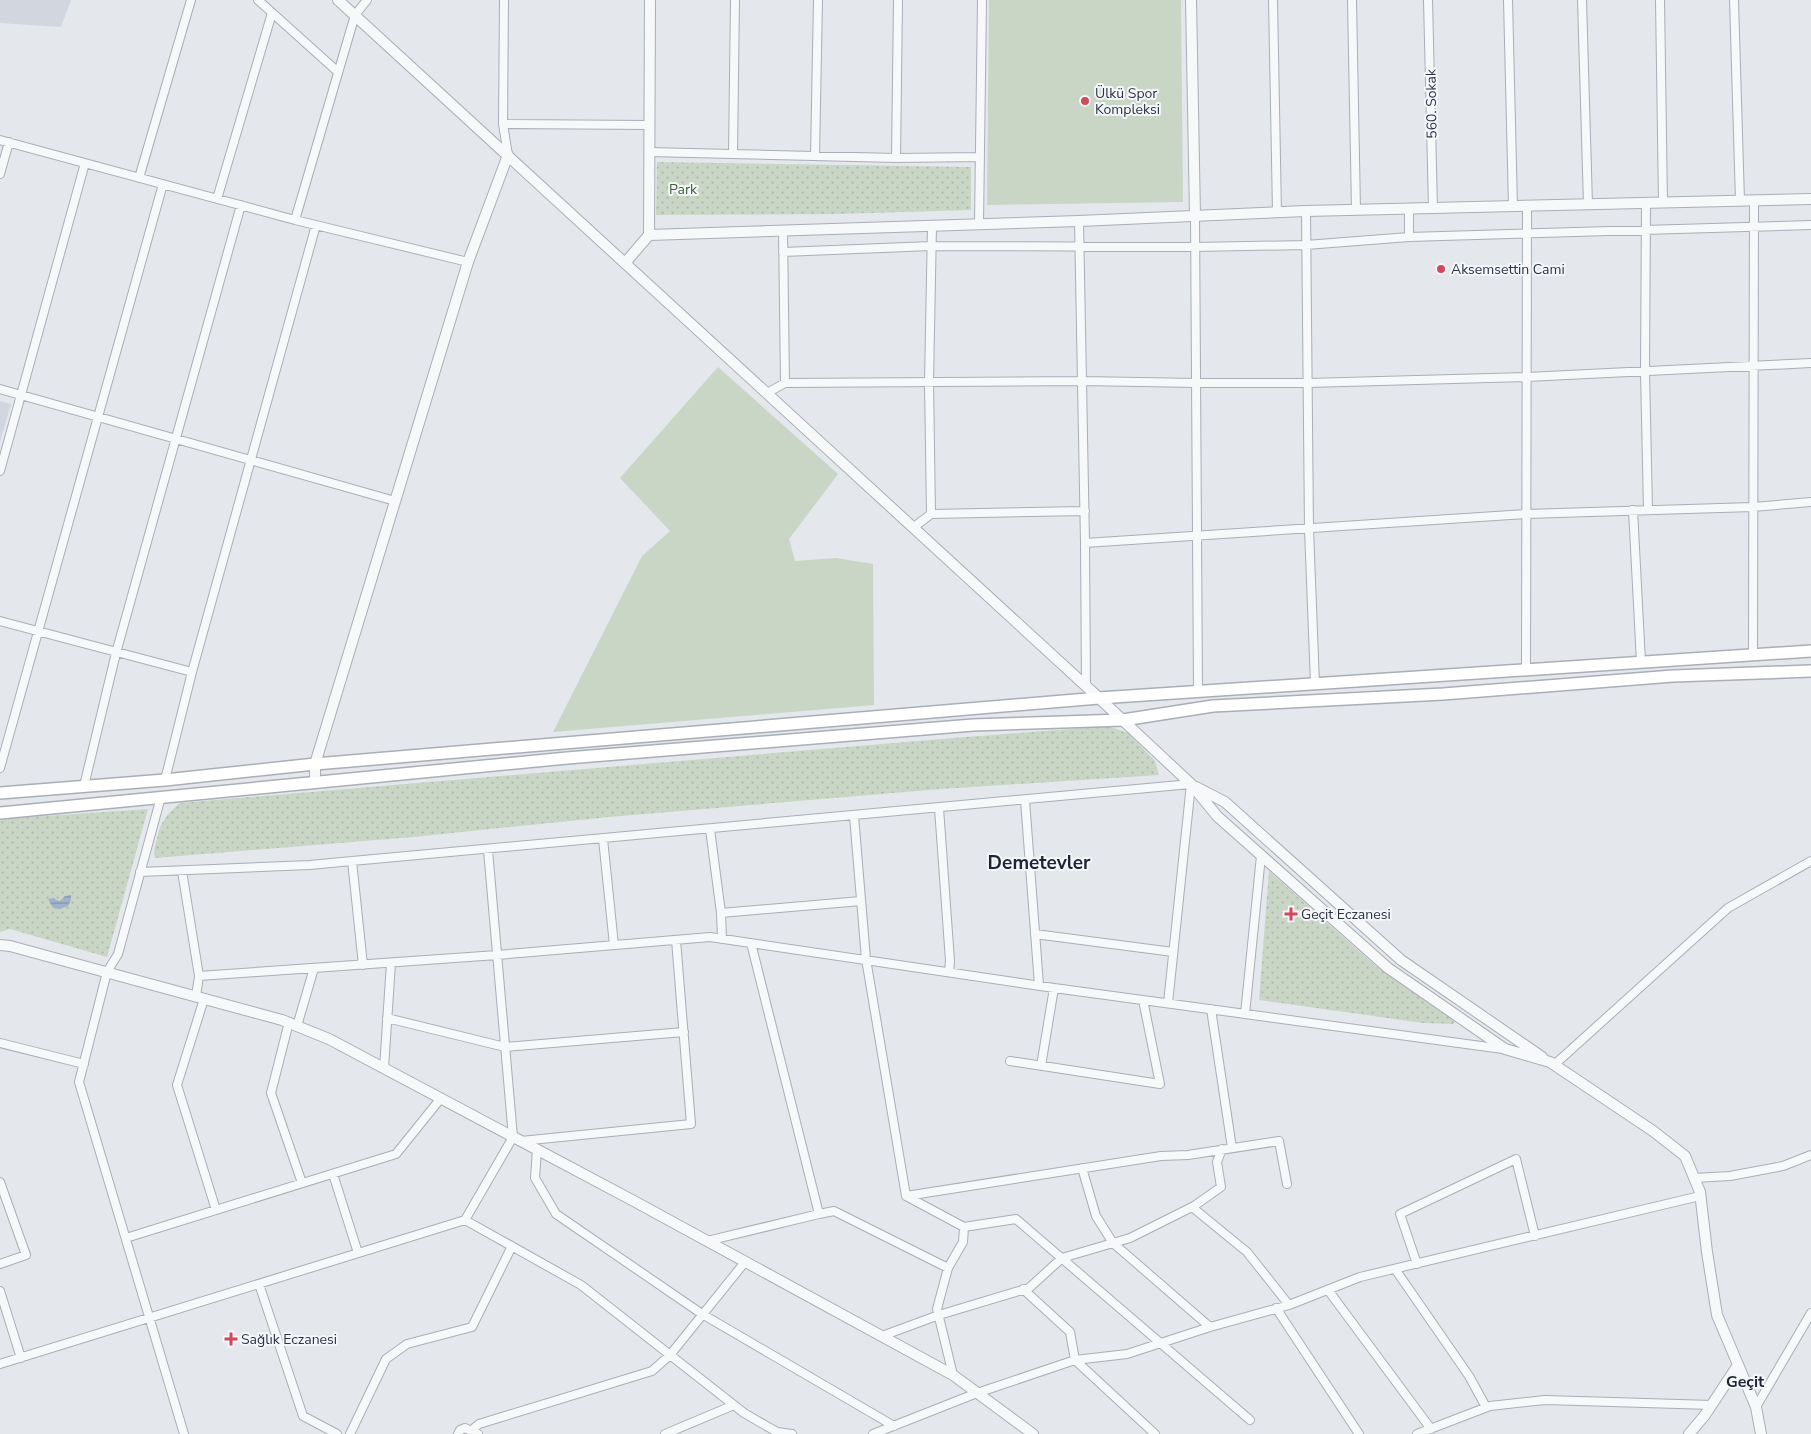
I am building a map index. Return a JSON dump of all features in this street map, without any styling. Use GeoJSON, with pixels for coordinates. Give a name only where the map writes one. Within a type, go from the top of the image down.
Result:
{"type":"FeatureCollection","features":[{"type":"Feature","properties":{"kind":"main road"},"geometry":{"type":"LineString","coordinates":[[0,793],[165,780],[315,764],[1100,698],[1811,652]]}},
{"type":"Feature","properties":{"kind":"main road"},"geometry":{"type":"LineString","coordinates":[[0,813],[567,758],[692,750],[963,726],[1123,720],[1213,706],[1443,694],[1673,676],[1811,671]]}},
{"type":"Feature","properties":{"kind":"street"},"geometry":{"type":"LineString","coordinates":[[139,178],[190,0]]}},
{"type":"Feature","properties":{"kind":"street"},"geometry":{"type":"LineString","coordinates":[[258,0],[338,72]]}},
{"type":"Feature","properties":{"kind":"street"},"geometry":{"type":"LineString","coordinates":[[338,0],[1086,685],[1191,784],[1217,816],[1261,856],[1388,968],[1505,1049]]}},
{"type":"Feature","properties":{"kind":"street"},"geometry":{"type":"LineString","coordinates":[[295,220],[355,15],[367,0]]}},
{"type":"Feature","properties":{"kind":"street"},"geometry":{"type":"LineString","coordinates":[[315,783],[315,764],[468,262],[508,155],[503,124],[504,0]]}},
{"type":"Feature","properties":{"kind":"street"},"geometry":{"type":"LineString","coordinates":[[625,262],[649,235],[650,0]]}},
{"type":"Feature","properties":{"kind":"street"},"geometry":{"type":"LineString","coordinates":[[733,154],[735,0]]}},
{"type":"Feature","properties":{"kind":"street"},"geometry":{"type":"LineString","coordinates":[[815,156],[818,0]]}},
{"type":"Feature","properties":{"kind":"street"},"geometry":{"type":"LineString","coordinates":[[896,158],[898,0]]}},
{"type":"Feature","properties":{"kind":"street"},"geometry":{"type":"LineString","coordinates":[[979,223],[982,0]]}},
{"type":"Feature","properties":{"kind":"street"},"geometry":{"type":"LineString","coordinates":[[1191,0],[1197,383],[1198,691]]}},
{"type":"Feature","properties":{"kind":"street"},"geometry":{"type":"LineString","coordinates":[[1273,0],[1278,212]]}},
{"type":"Feature","properties":{"kind":"street"},"geometry":{"type":"LineString","coordinates":[[1352,0],[1356,210]]}},
{"type":"Feature","properties":{"kind":"street","name":"560. Sokak"},"geometry":{"type":"LineString","coordinates":[[1428,0],[1433,209]]}},
{"type":"Feature","properties":{"kind":"street"},"geometry":{"type":"LineString","coordinates":[[1508,0],[1513,207]]}},
{"type":"Feature","properties":{"kind":"street"},"geometry":{"type":"LineString","coordinates":[[1582,0],[1588,205]]}},
{"type":"Feature","properties":{"kind":"street"},"geometry":{"type":"LineString","coordinates":[[1660,0],[1663,203]]}},
{"type":"Feature","properties":{"kind":"street"},"geometry":{"type":"LineString","coordinates":[[1734,0],[1740,201]]}},
{"type":"Feature","properties":{"kind":"street"},"geometry":{"type":"LineString","coordinates":[[217,199],[272,13]]}},
{"type":"Feature","properties":{"kind":"street"},"geometry":{"type":"LineString","coordinates":[[503,124],[649,125]]}},
{"type":"Feature","properties":{"kind":"street"},"geometry":{"type":"LineString","coordinates":[[0,140],[295,220],[468,262]]}},
{"type":"Feature","properties":{"kind":"street"},"geometry":{"type":"LineString","coordinates":[[0,174],[9,142]]}},
{"type":"Feature","properties":{"kind":"street"},"geometry":{"type":"LineString","coordinates":[[649,152],[896,158],[980,158]]}},
{"type":"Feature","properties":{"kind":"street"},"geometry":{"type":"LineString","coordinates":[[0,471],[85,163]]}},
{"type":"Feature","properties":{"kind":"street"},"geometry":{"type":"LineString","coordinates":[[0,768],[163,184]]}},
{"type":"Feature","properties":{"kind":"street"},"geometry":{"type":"LineString","coordinates":[[649,235],[1079,221],[1306,211],[1646,204],[1811,198]]}},
{"type":"Feature","properties":{"kind":"street"},"geometry":{"type":"LineString","coordinates":[[1752,655],[1754,201]]}},
{"type":"Feature","properties":{"kind":"street"},"geometry":{"type":"LineString","coordinates":[[1646,204],[1645,371],[1648,510]]}},
{"type":"Feature","properties":{"kind":"street"},"geometry":{"type":"LineString","coordinates":[[84,786],[116,653],[241,205]]}},
{"type":"Feature","properties":{"kind":"street"},"geometry":{"type":"LineString","coordinates":[[1526,670],[1527,206]]}},
{"type":"Feature","properties":{"kind":"street"},"geometry":{"type":"LineString","coordinates":[[1409,236],[1410,209]]}},
{"type":"Feature","properties":{"kind":"street"},"geometry":{"type":"LineString","coordinates":[[1306,211],[1310,529],[1315,684]]}},
{"type":"Feature","properties":{"kind":"street"},"geometry":{"type":"LineString","coordinates":[[1079,221],[1086,685]]}},
{"type":"Feature","properties":{"kind":"street"},"geometry":{"type":"LineString","coordinates":[[165,780],[192,672],[316,225]]}},
{"type":"Feature","properties":{"kind":"street"},"geometry":{"type":"LineString","coordinates":[[931,514],[929,382],[932,225]]}},
{"type":"Feature","properties":{"kind":"street"},"geometry":{"type":"LineString","coordinates":[[783,252],[931,246],[1195,247],[1306,245],[1409,236],[1811,225]]}},
{"type":"Feature","properties":{"kind":"street"},"geometry":{"type":"LineString","coordinates":[[783,230],[785,383]]}},
{"type":"Feature","properties":{"kind":"street"},"geometry":{"type":"LineString","coordinates":[[767,393],[785,383],[1082,381],[1308,383],[1526,377],[1811,363]]}},
{"type":"Feature","properties":{"kind":"street"},"geometry":{"type":"LineString","coordinates":[[0,389],[395,501]]}},
{"type":"Feature","properties":{"kind":"street"},"geometry":{"type":"LineString","coordinates":[[1085,543],[1526,514],[1753,507],[1811,502]]}},
{"type":"Feature","properties":{"kind":"street"},"geometry":{"type":"LineString","coordinates":[[1633,510],[1641,662]]}},
{"type":"Feature","properties":{"kind":"street"},"geometry":{"type":"LineString","coordinates":[[914,527],[931,514],[1084,511]]}},
{"type":"Feature","properties":{"kind":"street"},"geometry":{"type":"LineString","coordinates":[[0,621],[192,672]]}},
{"type":"Feature","properties":{"kind":"street"},"geometry":{"type":"LineString","coordinates":[[1168,1003],[1191,784]]}},
{"type":"Feature","properties":{"kind":"street"},"geometry":{"type":"LineString","coordinates":[[140,872],[352,862],[1191,784],[1226,802],[1401,960],[1653,1131],[1685,1156],[1700,1196],[1717,1315],[1756,1407],[1761,1434]]}},
{"type":"Feature","properties":{"kind":"street"},"geometry":{"type":"LineString","coordinates":[[161,797],[118,954],[107,972],[79,1082],[184,1434]]}},
{"type":"Feature","properties":{"kind":"street"},"geometry":{"type":"LineString","coordinates":[[1025,800],[1039,985]]}},
{"type":"Feature","properties":{"kind":"street"},"geometry":{"type":"LineString","coordinates":[[939,808],[950,961],[949,972]]}},
{"type":"Feature","properties":{"kind":"street"},"geometry":{"type":"LineString","coordinates":[[854,816],[866,959],[906,1196]]}},
{"type":"Feature","properties":{"kind":"street"},"geometry":{"type":"LineString","coordinates":[[710,829],[721,913],[722,939]]}},
{"type":"Feature","properties":{"kind":"street"},"geometry":{"type":"LineString","coordinates":[[603,839],[614,946]]}},
{"type":"Feature","properties":{"kind":"street"},"geometry":{"type":"LineString","coordinates":[[0,1364],[465,1220],[517,1139],[506,1047],[488,850]]}},
{"type":"Feature","properties":{"kind":"street"},"geometry":{"type":"LineString","coordinates":[[1244,1014],[1261,856]]}},
{"type":"Feature","properties":{"kind":"street"},"geometry":{"type":"LineString","coordinates":[[1552,1063],[1728,908],[1811,861]]}},
{"type":"Feature","properties":{"kind":"street"},"geometry":{"type":"LineString","coordinates":[[352,862],[363,965]]}},
{"type":"Feature","properties":{"kind":"street"},"geometry":{"type":"LineString","coordinates":[[182,871],[199,976],[200,997],[177,1085],[216,1210]]}},
{"type":"Feature","properties":{"kind":"street"},"geometry":{"type":"LineString","coordinates":[[721,913],[861,900]]}},
{"type":"Feature","properties":{"kind":"street"},"geometry":{"type":"LineString","coordinates":[[1035,934],[1173,952]]}},
{"type":"Feature","properties":{"kind":"street"},"geometry":{"type":"LineString","coordinates":[[199,976],[497,955],[710,937],[1054,988],[1505,1049],[1552,1063]]}},
{"type":"Feature","properties":{"kind":"street"},"geometry":{"type":"LineString","coordinates":[[517,1139],[691,1124],[676,940]]}},
{"type":"Feature","properties":{"kind":"street"},"geometry":{"type":"LineString","coordinates":[[751,943],[818,1214]]}},
{"type":"Feature","properties":{"kind":"street"},"geometry":{"type":"LineString","coordinates":[[0,945],[10,946],[200,997],[293,1024],[329,1039],[537,1149],[882,1336],[953,1376],[1033,1434]]}},
{"type":"Feature","properties":{"kind":"street"},"geometry":{"type":"LineString","coordinates":[[384,1068],[390,963]]}},
{"type":"Feature","properties":{"kind":"street"},"geometry":{"type":"LineString","coordinates":[[302,1183],[271,1093],[293,1024],[314,968]]}},
{"type":"Feature","properties":{"kind":"street"},"geometry":{"type":"LineString","coordinates":[[1042,1066],[1054,988]]}},
{"type":"Feature","properties":{"kind":"street"},"geometry":{"type":"LineString","coordinates":[[1010,1061],[1160,1084],[1143,1000]]}},
{"type":"Feature","properties":{"kind":"street"},"geometry":{"type":"LineString","coordinates":[[1211,1009],[1232,1148]]}},
{"type":"Feature","properties":{"kind":"street"},"geometry":{"type":"LineString","coordinates":[[387,1018],[506,1047],[684,1032]]}},
{"type":"Feature","properties":{"kind":"street"},"geometry":{"type":"LineString","coordinates":[[0,1043],[84,1064]]}},
{"type":"Feature","properties":{"kind":"street"},"geometry":{"type":"LineString","coordinates":[[126,1238],[396,1154],[441,1098]]}},
{"type":"Feature","properties":{"kind":"street"},"geometry":{"type":"LineString","coordinates":[[906,1196],[1160,1156],[1188,1155],[1279,1141],[1287,1184]]}},
{"type":"Feature","properties":{"kind":"street"},"geometry":{"type":"LineString","coordinates":[[537,1149],[535,1178],[556,1214],[702,1314],[894,1426]]}},
{"type":"Feature","properties":{"kind":"street"},"geometry":{"type":"LineString","coordinates":[[882,1336],[939,1315],[1029,1288],[1062,1258],[1130,1238],[1192,1207],[1221,1187],[1217,1162],[1222,1149]]}},
{"type":"Feature","properties":{"kind":"street"},"geometry":{"type":"LineString","coordinates":[[1694,1178],[1730,1176],[1783,1166],[1811,1155]]}},
{"type":"Feature","properties":{"kind":"street"},"geometry":{"type":"LineString","coordinates":[[1417,1264],[1400,1214],[1516,1160],[1535,1236]]}},
{"type":"Feature","properties":{"kind":"street"},"geometry":{"type":"LineString","coordinates":[[1082,1168],[1096,1216],[1113,1243],[1210,1326]]}},
{"type":"Feature","properties":{"kind":"street"},"geometry":{"type":"LineString","coordinates":[[333,1174],[358,1253]]}},
{"type":"Feature","properties":{"kind":"street"},"geometry":{"type":"LineString","coordinates":[[0,1182],[26,1255],[0,1264]]}},
{"type":"Feature","properties":{"kind":"street"},"geometry":{"type":"LineString","coordinates":[[906,1196],[964,1227],[1016,1219],[1250,1420]]}},
{"type":"Feature","properties":{"kind":"street"},"geometry":{"type":"LineString","coordinates":[[873,1434],[977,1393],[1074,1360],[1127,1354],[1210,1326],[1289,1305],[1360,1277],[1700,1196]]}},
{"type":"Feature","properties":{"kind":"street"},"geometry":{"type":"LineString","coordinates":[[1192,1207],[1247,1252],[1289,1305]]}},
{"type":"Feature","properties":{"kind":"street"},"geometry":{"type":"LineString","coordinates":[[707,1241],[834,1211],[948,1268]]}},
{"type":"Feature","properties":{"kind":"street"},"geometry":{"type":"LineString","coordinates":[[465,1220],[581,1285],[734,1405],[777,1432],[792,1434]]}},
{"type":"Feature","properties":{"kind":"street"},"geometry":{"type":"LineString","coordinates":[[953,1376],[937,1309],[948,1268],[963,1242],[964,1227]]}},
{"type":"Feature","properties":{"kind":"street"},"geometry":{"type":"LineString","coordinates":[[350,1434],[386,1360],[408,1344],[472,1327],[512,1246]]}},
{"type":"Feature","properties":{"kind":"street"},"geometry":{"type":"LineString","coordinates":[[458,1434],[460,1430],[465,1428],[475,1432],[478,1424],[652,1371],[670,1355],[745,1262]]}},
{"type":"Feature","properties":{"kind":"street"},"geometry":{"type":"LineString","coordinates":[[1395,1269],[1468,1376],[1486,1407]]}},
{"type":"Feature","properties":{"kind":"street"},"geometry":{"type":"LineString","coordinates":[[259,1284],[304,1416],[338,1434]]}},
{"type":"Feature","properties":{"kind":"street"},"geometry":{"type":"LineString","coordinates":[[0,1290],[21,1358]]}},
{"type":"Feature","properties":{"kind":"street"},"geometry":{"type":"LineString","coordinates":[[1023,1290],[1070,1332],[1074,1360],[1155,1434]]}},
{"type":"Feature","properties":{"kind":"street"},"geometry":{"type":"LineString","coordinates":[[1328,1290],[1431,1429]]}},
{"type":"Feature","properties":{"kind":"street"},"geometry":{"type":"LineString","coordinates":[[1276,1308],[1359,1434]]}},
{"type":"Feature","properties":{"kind":"street"},"geometry":{"type":"LineString","coordinates":[[1756,1407],[1811,1314]]}},
{"type":"Feature","properties":{"kind":"street"},"geometry":{"type":"LineString","coordinates":[[1689,1434],[1712,1405],[1738,1365]]}},
{"type":"Feature","properties":{"kind":"street"},"geometry":{"type":"LineString","coordinates":[[1417,1434],[1486,1407],[1546,1400],[1712,1405]]}},
{"type":"Feature","properties":{"kind":"street"},"geometry":{"type":"LineString","coordinates":[[665,1434],[734,1405]]}},
{"type":"Feature","properties":{"kind":"shaded area"},"geometry":{"type":"Polygon","coordinates":[[[0,0],[71,0],[61,27],[0,23],[0,0]]]}},
{"type":"Feature","properties":{"kind":"shaded area"},"geometry":{"type":"Polygon","coordinates":[[[0,401],[11,404],[0,442],[0,401]]]}},
{"type":"Feature","properties":{"kind":"green space","name":"Ülkü Spor Kompleksi"},"geometry":{"type":"Polygon","coordinates":[[[989,0],[1181,0],[1183,202],[987,205],[989,0]]]}},
{"type":"Feature","properties":{"kind":"green space","name":"Park"},"geometry":{"type":"Polygon","coordinates":[[[657,162],[971,167],[971,210],[837,214],[656,215],[657,162]]]}},
{"type":"Feature","properties":{"kind":"green space"},"geometry":{"type":"Polygon","coordinates":[[[718,367],[838,474],[789,539],[795,561],[836,558],[873,564],[874,705],[553,732],[642,556],[670,531],[620,478],[718,367]]]}},
{"type":"Feature","properties":{"kind":"green space"},"geometry":{"type":"Polygon","coordinates":[[[1108,726],[1128,733],[1155,761],[1159,775],[941,789],[609,817],[413,837],[155,858],[154,855],[162,823],[180,803],[1108,726]]]}},
{"type":"Feature","properties":{"kind":"green space"},"geometry":{"type":"Polygon","coordinates":[[[148,809],[107,957],[10,929],[0,932],[0,819],[148,809]]]}},
{"type":"Feature","properties":{"kind":"green space"},"geometry":{"type":"Polygon","coordinates":[[[1269,871],[1377,967],[1456,1019],[1453,1024],[1423,1023],[1259,1000],[1269,871]]]}},
{"type":"Feature","properties":{"kind":"water"},"geometry":{"type":"Polygon","coordinates":[[[71,895],[68,906],[60,909],[53,908],[48,899],[54,898],[60,901],[65,896],[71,895]]]}},
{"type":"Feature","properties":{"kind":"place","name":"Ülkü Spor Kompleksi"},"geometry":{"type":"Point","coordinates":[1085,101]}},
{"type":"Feature","properties":{"kind":"place","name":"Aksemsettin Cami"},"geometry":{"type":"Point","coordinates":[1441,269]}},
{"type":"Feature","properties":{"kind":"place","name":"Geçit Eczanesi"},"geometry":{"type":"Point","coordinates":[1291,914]}},
{"type":"Feature","properties":{"kind":"place","name":"Sağlık Eczanesi"},"geometry":{"type":"Point","coordinates":[231,1339]}},
{"type":"Feature","properties":{"kind":"district","name":"Demetevler"},"geometry":{"type":"Point","coordinates":[1039,862]}},
{"type":"Feature","properties":{"kind":"district","name":"Geçit"},"geometry":{"type":"Point","coordinates":[1745,1381]}}]}
